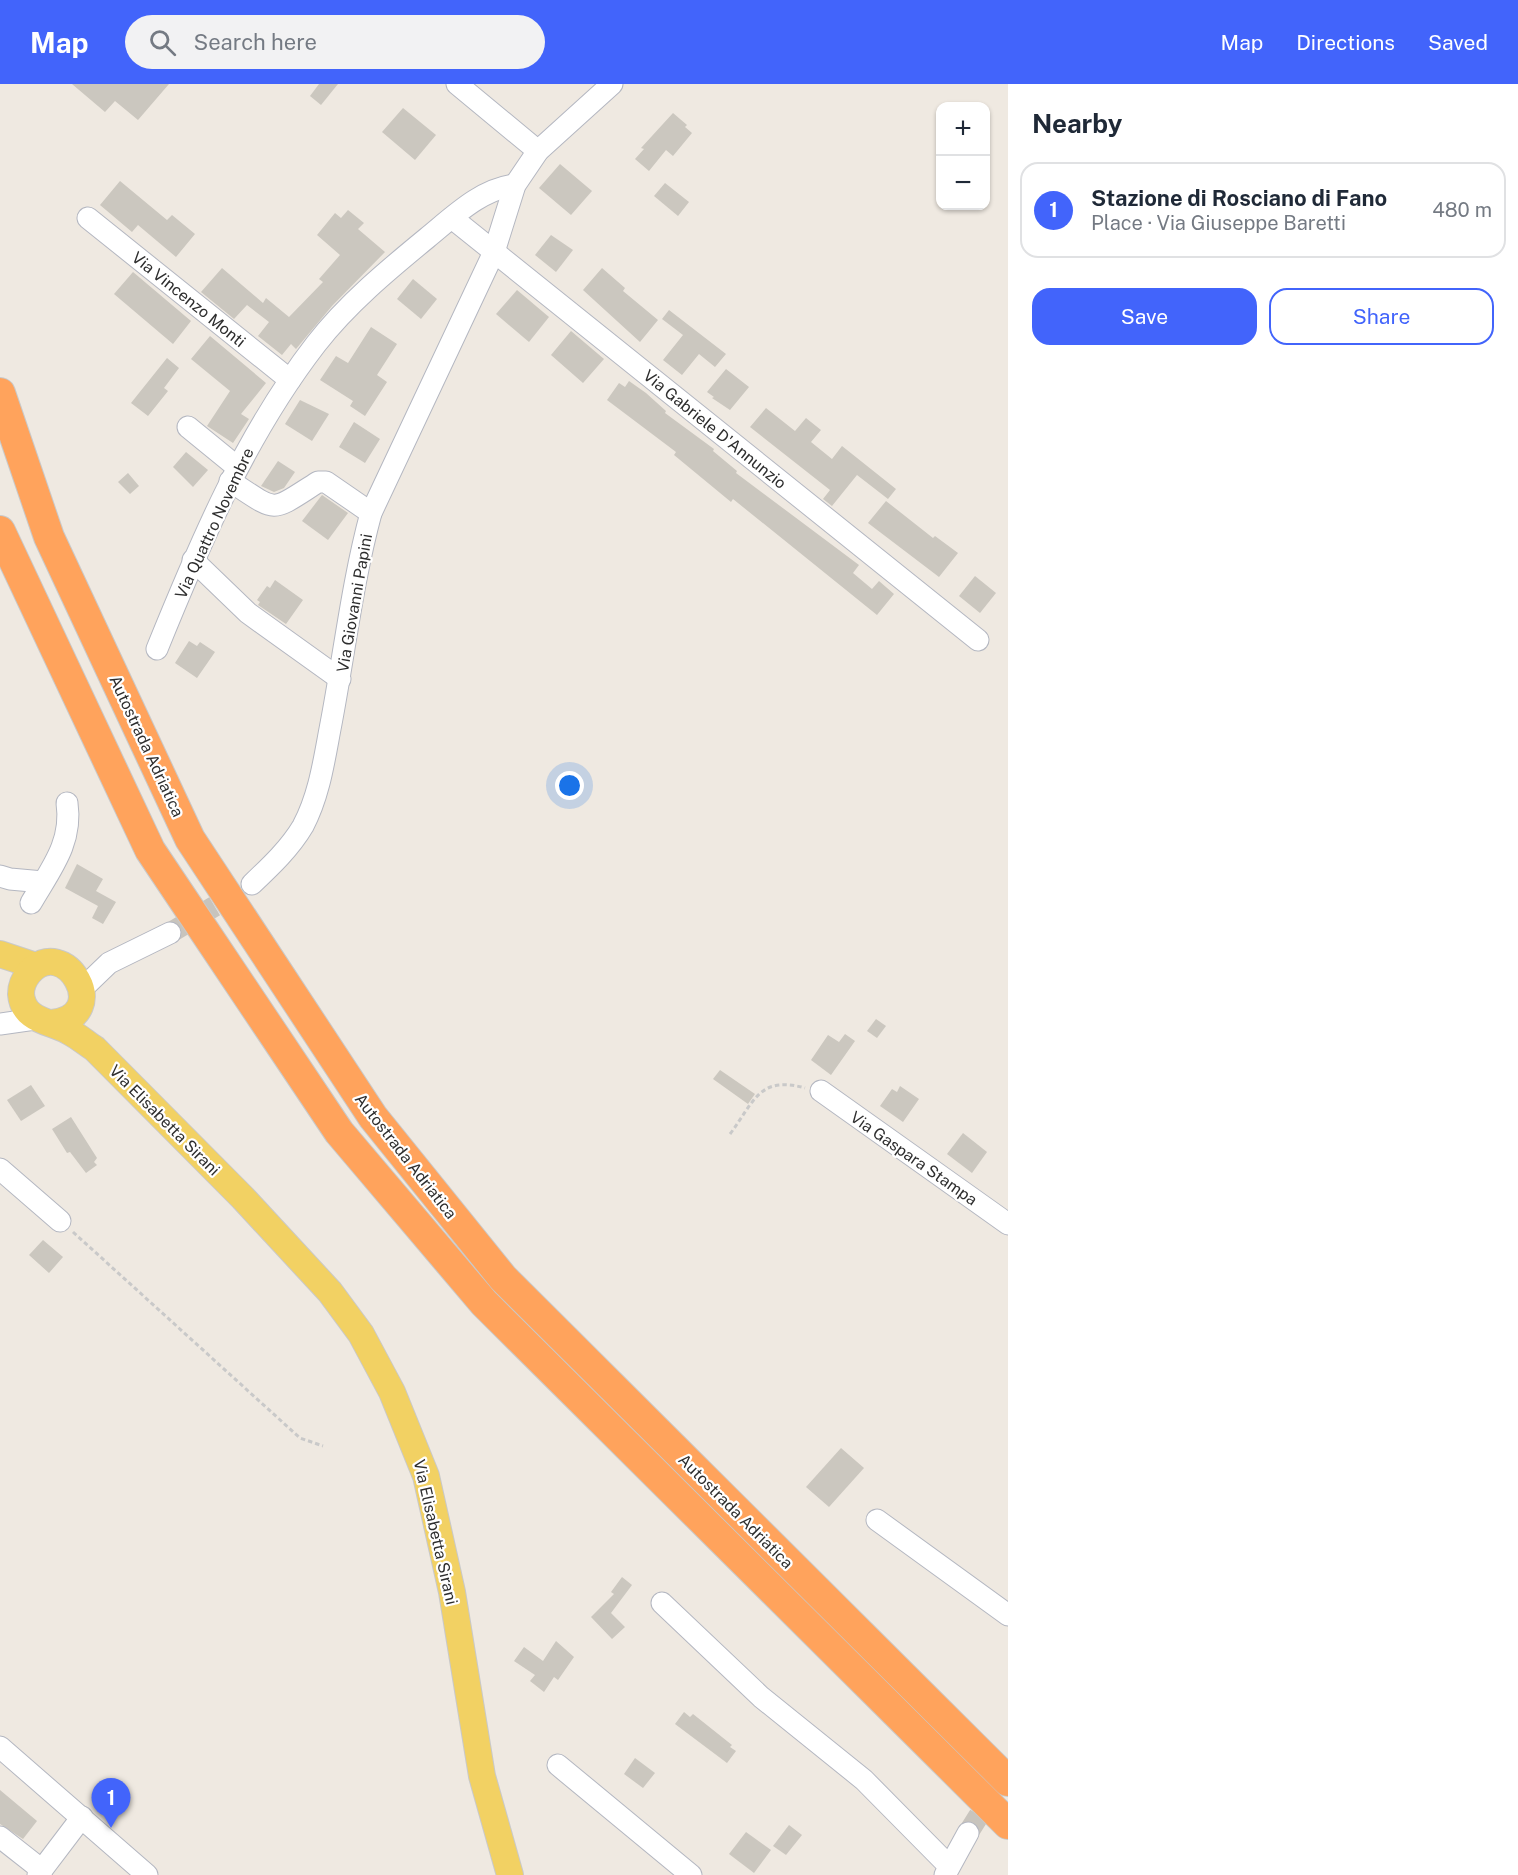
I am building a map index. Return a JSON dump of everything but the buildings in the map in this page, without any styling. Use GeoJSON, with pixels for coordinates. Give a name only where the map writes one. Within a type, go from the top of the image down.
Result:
{"type":"FeatureCollection","features":[{"type":"Feature","properties":{"kind":"highway","name":"Autostrada Adriatica"},"geometry":{"type":"LineString","coordinates":[[0,393],[49,537],[190,839],[373,1117],[502,1278],[1008,1781]]}},
{"type":"Feature","properties":{"kind":"highway","name":"Autostrada Adriatica"},"geometry":{"type":"LineString","coordinates":[[0,531],[150,850],[339,1132],[484,1303],[1008,1824]]}},
{"type":"Feature","properties":{"kind":"main road"},"geometry":{"type":"LineString","coordinates":[[0,956],[27,983]]}},
{"type":"Feature","properties":{"kind":"main road"},"geometry":{"type":"LineString","coordinates":[[52,963],[76,987],[69,1019],[43,1021],[24,1006],[27,983],[52,963]]}},
{"type":"Feature","properties":{"kind":"main road","name":"Via Elisabetta Sirani"},"geometry":{"type":"LineString","coordinates":[[76,987],[82,1023],[95,1049]]}},
{"type":"Feature","properties":{"kind":"main road","name":"Via Elisabetta Sirani"},"geometry":{"type":"LineString","coordinates":[[43,1021],[95,1049],[243,1198],[330,1292],[362,1334],[392,1392],[426,1476],[452,1592],[482,1776],[510,1875]]}},
{"type":"Feature","properties":{"kind":"street"},"geometry":{"type":"LineString","coordinates":[[457,84],[538,151]]}},
{"type":"Feature","properties":{"kind":"street"},"geometry":{"type":"LineString","coordinates":[[515,185],[538,151],[612,84]]}},
{"type":"Feature","properties":{"kind":"street","name":"Via Quattro Novembre"},"geometry":{"type":"LineString","coordinates":[[157,649],[193,560],[234,474],[290,380],[317,343],[346,310],[402,258],[452,218],[487,192],[515,185]]}},
{"type":"Feature","properties":{"kind":"street","name":"Via Giovanni Papini"},"geometry":{"type":"LineString","coordinates":[[252,884],[279,858],[303,825],[319,786],[340,680],[359,555],[371,513],[494,252],[515,185]]}},
{"type":"Feature","properties":{"kind":"street","name":"Via Vincenzo Monti"},"geometry":{"type":"LineString","coordinates":[[88,218],[290,380]]}},
{"type":"Feature","properties":{"kind":"street","name":"Via Gabriele D'Annunzio"},"geometry":{"type":"LineString","coordinates":[[452,218],[978,640]]}},
{"type":"Feature","properties":{"kind":"street"},"geometry":{"type":"LineString","coordinates":[[188,427],[268,506],[278,507],[318,482],[326,482],[371,513]]}},
{"type":"Feature","properties":{"kind":"street"},"geometry":{"type":"LineString","coordinates":[[193,560],[248,613],[340,680]]}},
{"type":"Feature","properties":{"kind":"street"},"geometry":{"type":"LineString","coordinates":[[32,903],[65,843],[70,823],[67,803]]}},
{"type":"Feature","properties":{"kind":"street"},"geometry":{"type":"LineString","coordinates":[[0,876],[43,882]]}},
{"type":"Feature","properties":{"kind":"street"},"geometry":{"type":"LineString","coordinates":[[76,987],[109,963],[170,933]]}},
{"type":"Feature","properties":{"kind":"street"},"geometry":{"type":"LineString","coordinates":[[0,1022],[27,983]]}},
{"type":"Feature","properties":{"kind":"street"},"geometry":{"type":"LineString","coordinates":[[0,1022],[43,1021]]}},
{"type":"Feature","properties":{"kind":"street","name":"Via Gaspara Stampa"},"geometry":{"type":"LineString","coordinates":[[821,1091],[1008,1224]]}},
{"type":"Feature","properties":{"kind":"street"},"geometry":{"type":"LineString","coordinates":[[0,1169],[60,1221]]}},
{"type":"Feature","properties":{"kind":"street"},"geometry":{"type":"LineString","coordinates":[[877,1520],[1008,1615]]}},
{"type":"Feature","properties":{"kind":"street"},"geometry":{"type":"LineString","coordinates":[[662,1603],[761,1697],[864,1780],[947,1871],[968,1833]]}},
{"type":"Feature","properties":{"kind":"street"},"geometry":{"type":"LineString","coordinates":[[0,1747],[147,1875]]}},
{"type":"Feature","properties":{"kind":"street"},"geometry":{"type":"LineString","coordinates":[[558,1765],[691,1875]]}},
{"type":"Feature","properties":{"kind":"street"},"geometry":{"type":"LineString","coordinates":[[0,1836],[40,1872],[82,1817]]}},
{"type":"Feature","properties":{"kind":"path"},"geometry":{"type":"LineString","coordinates":[[730,1134],[764,1089],[773,1084],[786,1083],[821,1091]]}},
{"type":"Feature","properties":{"kind":"path"},"geometry":{"type":"LineString","coordinates":[[60,1221],[110,1263],[300,1438],[323,1446]]}},
{"type":"Feature","properties":{"kind":"tunnel"},"geometry":{"type":"LineString","coordinates":[[170,933],[252,884]]}},
{"type":"Feature","properties":{"kind":"tunnel"},"geometry":{"type":"LineString","coordinates":[[968,1833],[993,1793]]}},
{"type":"Feature","properties":{"kind":"place","name":"Stazione di Rosciano di Fano"},"geometry":{"type":"Point","coordinates":[111,1828]}}]}
